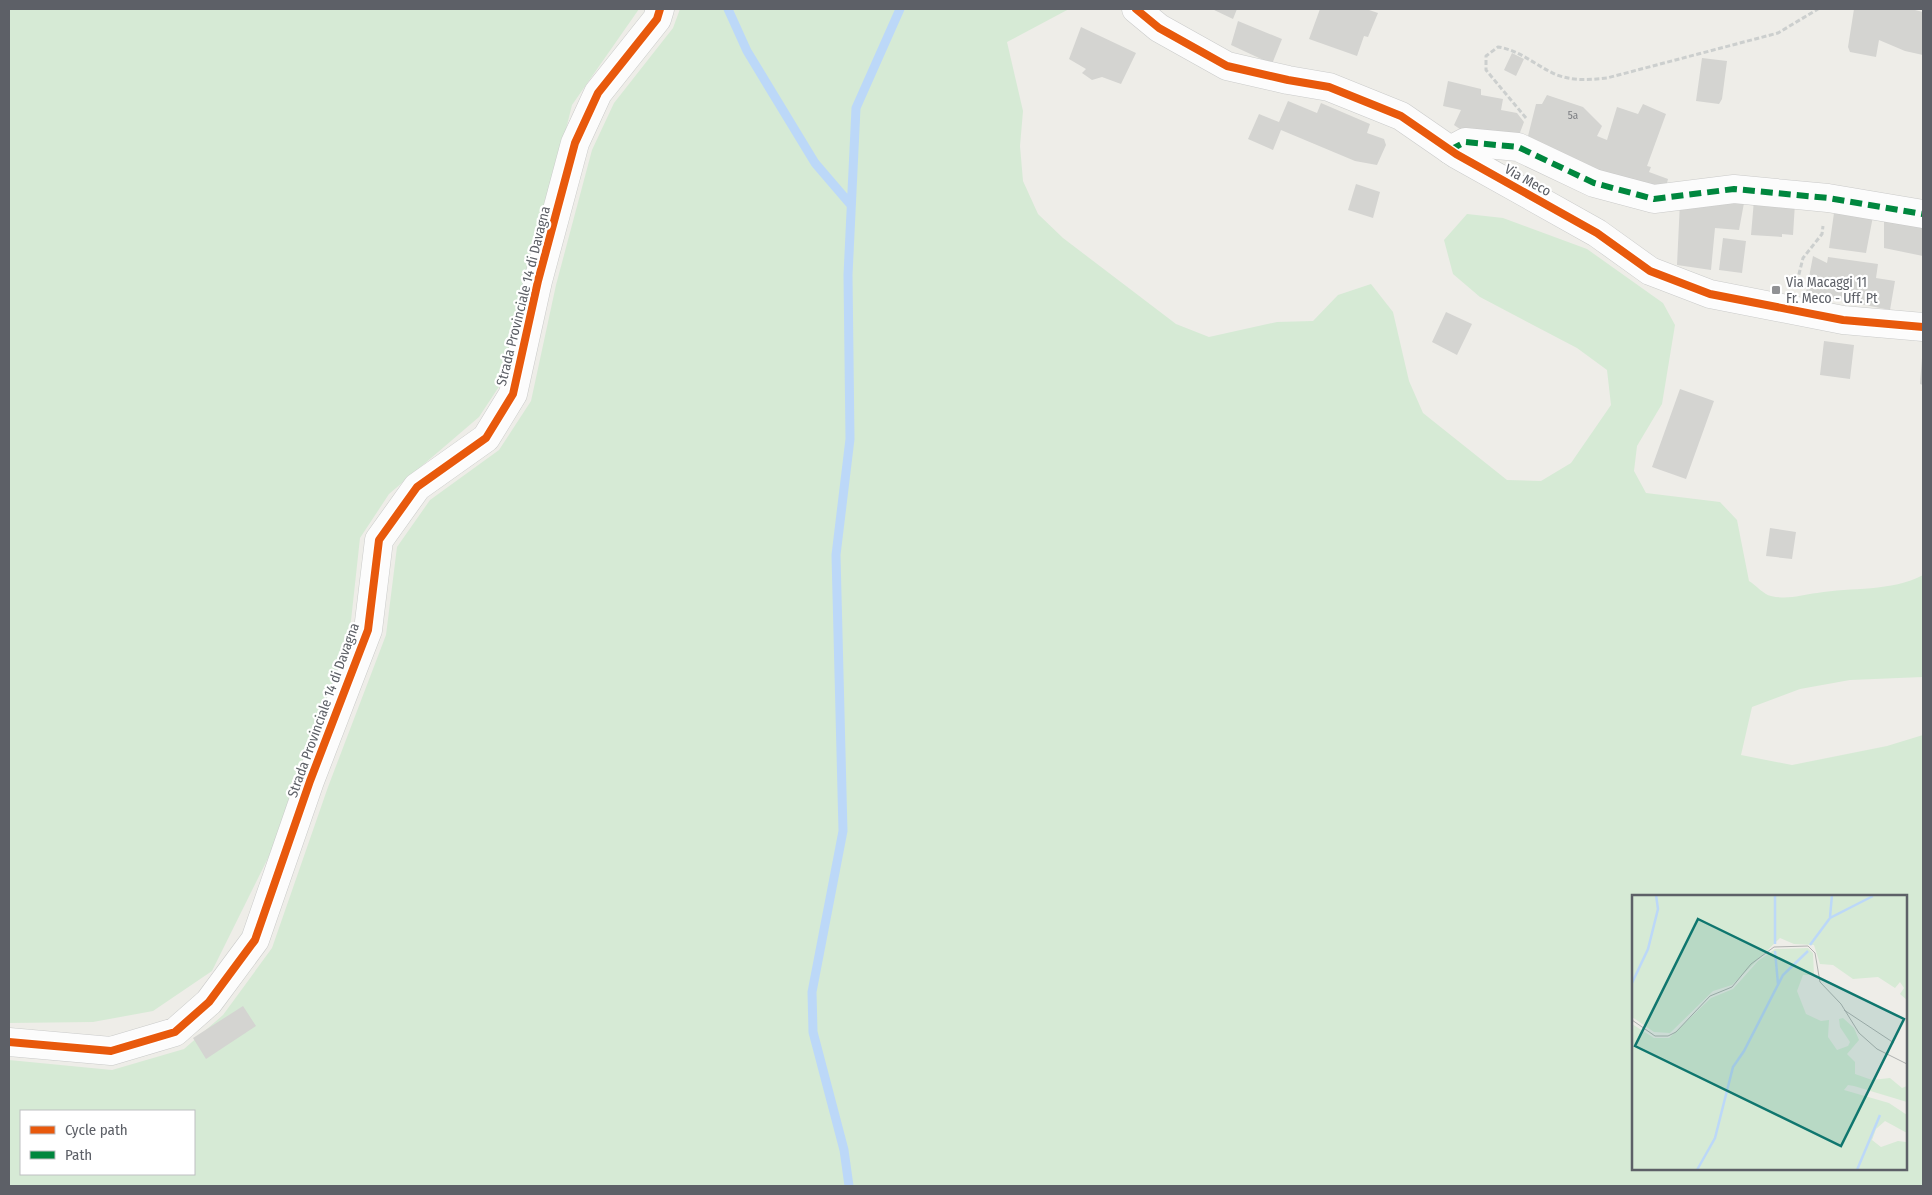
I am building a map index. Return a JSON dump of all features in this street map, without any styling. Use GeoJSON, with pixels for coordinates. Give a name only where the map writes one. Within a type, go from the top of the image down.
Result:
{"type":"FeatureCollection","features":[{"type":"Feature","properties":{"kind":"main road","name":"Strada Provinciale 14 di Davagna"},"geometry":{"type":"LineString","coordinates":[[9,1042],[110,1051],[175,1032],[209,1002],[255,940],[310,781],[368,630],[379,540],[417,487],[486,438],[513,394],[538,281],[575,144],[598,93],[656,19],[660,9]]}},
{"type":"Feature","properties":{"kind":"main road","name":"Via Meco"},"geometry":{"type":"LineString","coordinates":[[1136,9],[1159,28],[1227,66],[1329,87],[1401,116],[1450,150],[1598,233],[1650,271],[1710,294],[1843,320],[1923,327]]}},
{"type":"Feature","properties":{"kind":"main road"},"geometry":{"type":"LineString","coordinates":[[1450,150],[1465,142],[1516,147],[1594,183],[1654,199],[1734,189],[1823,198],[1923,214]]}},
{"type":"Feature","properties":{"kind":"path"},"geometry":{"type":"LineString","coordinates":[[1516,147],[1519,145],[1527,125],[1525,116],[1486,70],[1486,56],[1498,47],[1512,49],[1557,74],[1587,80],[1607,78],[1778,33],[1818,9]]}},
{"type":"Feature","properties":{"kind":"path"},"geometry":{"type":"LineString","coordinates":[[1790,310],[1804,258],[1822,234],[1823,198]]}},
{"type":"Feature","properties":{"kind":"green space"},"geometry":{"type":"Polygon","coordinates":[[[9,9],[639,9],[572,105],[504,379],[479,417],[389,494],[360,538],[348,648],[275,844],[212,971],[153,1011],[93,1022],[9,1023],[9,9]]]}},
{"type":"Feature","properties":{"kind":"green space"},"geometry":{"type":"Polygon","coordinates":[[[680,9],[1069,9],[1007,42],[1023,111],[1020,146],[1023,181],[1038,214],[1063,238],[1176,324],[1209,337],[1277,322],[1313,321],[1338,295],[1371,284],[1393,312],[1409,381],[1423,413],[1507,480],[1541,481],[1571,463],[1611,405],[1607,370],[1577,348],[1480,297],[1453,274],[1444,240],[1467,214],[1503,218],[1587,249],[1663,303],[1675,325],[1662,404],[1637,446],[1634,471],[1646,493],[1720,502],[1737,520],[1749,581],[1768,595],[1789,597],[1830,591],[1885,587],[1923,575],[1923,677],[1850,680],[1800,689],[1752,707],[1741,755],[1792,765],[1887,746],[1923,735],[1923,1186],[9,1186],[9,1060],[112,1070],[184,1049],[223,1015],[272,948],[328,787],[386,635],[397,547],[430,500],[499,450],[531,401],[556,285],[592,150],[614,103],[673,28],[680,9]]]}},
{"type":"Feature","properties":{"kind":"building"},"geometry":{"type":"Polygon","coordinates":[[[1212,9],[1237,9],[1233,19],[1212,9]]]}},
{"type":"Feature","properties":{"kind":"building"},"geometry":{"type":"Polygon","coordinates":[[[1320,9],[1366,9],[1378,13],[1368,37],[1364,36],[1357,56],[1309,39],[1320,9]]]}},
{"type":"Feature","properties":{"kind":"building"},"geometry":{"type":"Polygon","coordinates":[[[1854,9],[1911,9],[1923,12],[1923,55],[1905,51],[1879,40],[1876,57],[1850,52],[1848,47],[1854,9]]]}},
{"type":"Feature","properties":{"kind":"building"},"geometry":{"type":"Polygon","coordinates":[[[1238,21],[1282,39],[1272,64],[1231,45],[1238,21]]]}},
{"type":"Feature","properties":{"kind":"building"},"geometry":{"type":"Polygon","coordinates":[[[1081,27],[1136,53],[1121,84],[1102,77],[1092,80],[1082,73],[1086,69],[1069,59],[1081,27]]]}},
{"type":"Feature","properties":{"kind":"building"},"geometry":{"type":"Polygon","coordinates":[[[1512,53],[1524,59],[1516,76],[1504,70],[1512,53]]]}},
{"type":"Feature","properties":{"kind":"building"},"geometry":{"type":"Polygon","coordinates":[[[1702,58],[1727,61],[1722,99],[1719,104],[1696,101],[1702,58]]]}},
{"type":"Feature","properties":{"kind":"building"},"geometry":{"type":"Polygon","coordinates":[[[1448,81],[1481,89],[1481,95],[1503,99],[1501,110],[1517,113],[1524,122],[1516,143],[1467,134],[1454,125],[1461,110],[1443,106],[1448,81]]]}},
{"type":"Feature","properties":{"kind":"building"},"geometry":{"type":"Polygon","coordinates":[[[1547,95],[1583,107],[1602,126],[1597,136],[1607,140],[1617,107],[1638,114],[1643,104],[1666,114],[1647,166],[1651,167],[1649,172],[1668,179],[1666,187],[1657,196],[1525,148],[1536,104],[1542,104],[1547,95]]]}},
{"type":"Feature","properties":{"kind":"building"},"geometry":{"type":"Polygon","coordinates":[[[1288,101],[1317,113],[1321,103],[1370,124],[1367,133],[1384,139],[1386,145],[1377,165],[1355,161],[1281,130],[1273,150],[1248,139],[1259,114],[1279,122],[1288,101]]]}},
{"type":"Feature","properties":{"kind":"building"},"geometry":{"type":"Polygon","coordinates":[[[1356,184],[1380,192],[1373,218],[1348,210],[1356,184]]]}},
{"type":"Feature","properties":{"kind":"building"},"geometry":{"type":"Polygon","coordinates":[[[1715,198],[1744,203],[1739,230],[1715,228],[1711,270],[1677,265],[1680,202],[1715,198]]]}},
{"type":"Feature","properties":{"kind":"building"},"geometry":{"type":"Polygon","coordinates":[[[1754,200],[1795,203],[1793,235],[1782,234],[1782,237],[1751,235],[1754,200]]]}},
{"type":"Feature","properties":{"kind":"building"},"geometry":{"type":"Polygon","coordinates":[[[1835,206],[1874,211],[1866,253],[1829,248],[1835,206]]]}},
{"type":"Feature","properties":{"kind":"building"},"geometry":{"type":"Polygon","coordinates":[[[1884,213],[1923,218],[1923,256],[1884,248],[1884,213]]]}},
{"type":"Feature","properties":{"kind":"building"},"geometry":{"type":"Polygon","coordinates":[[[1723,238],[1746,241],[1742,273],[1719,270],[1723,238]]]}},
{"type":"Feature","properties":{"kind":"building"},"geometry":{"type":"Polygon","coordinates":[[[1813,256],[1827,263],[1828,257],[1878,264],[1876,278],[1895,281],[1890,310],[1806,293],[1813,256]]]}},
{"type":"Feature","properties":{"kind":"building"},"geometry":{"type":"Polygon","coordinates":[[[1446,312],[1472,324],[1457,355],[1432,342],[1446,312]]]}},
{"type":"Feature","properties":{"kind":"building"},"geometry":{"type":"Polygon","coordinates":[[[1824,341],[1854,345],[1850,379],[1820,375],[1824,341]]]}},
{"type":"Feature","properties":{"kind":"building"},"geometry":{"type":"Polygon","coordinates":[[[1923,358],[1923,385],[1920,384],[1923,358]]]}},
{"type":"Feature","properties":{"kind":"building"},"geometry":{"type":"Polygon","coordinates":[[[1680,389],[1714,401],[1686,479],[1652,467],[1680,389]]]}},
{"type":"Feature","properties":{"kind":"building"},"geometry":{"type":"Polygon","coordinates":[[[1770,528],[1796,532],[1792,559],[1766,556],[1770,528]]]}},
{"type":"Feature","properties":{"kind":"building"},"geometry":{"type":"Polygon","coordinates":[[[243,1006],[256,1026],[206,1059],[193,1038],[243,1006]]]}},
{"type":"Feature","properties":{"kind":"waterway"},"geometry":{"type":"LineString","coordinates":[[728,9],[747,51],[815,163],[851,205]]}},
{"type":"Feature","properties":{"kind":"waterway"},"geometry":{"type":"LineString","coordinates":[[849,1186],[844,1150],[813,1032],[812,992],[843,831],[836,555],[850,439],[848,275],[856,108],[900,9]]}},
{"type":"Feature","properties":{"kind":"marked path"},"geometry":{"type":"LineString","coordinates":[[1450,150],[1465,142],[1518,147],[1594,183],[1654,199],[1734,189],[1828,198],[1923,214]]}},
{"type":"Feature","properties":{"kind":"cycle path"},"geometry":{"type":"LineString","coordinates":[[9,1042],[111,1051],[175,1032],[209,1002],[255,940],[310,781],[368,630],[379,540],[417,487],[486,438],[513,394],[538,281],[575,143],[598,93],[657,19],[660,9]]}},
{"type":"Feature","properties":{"kind":"cycle path"},"geometry":{"type":"LineString","coordinates":[[1136,9],[1159,28],[1227,66],[1329,87],[1401,116],[1456,154],[1597,233],[1650,271],[1710,294],[1843,320],[1923,327]]}},
{"type":"Feature","properties":{"kind":"place","name":"Via Macaggi 11 Fr. Meco - Uff. Pt"},"geometry":{"type":"Point","coordinates":[1776,290]}}]}
